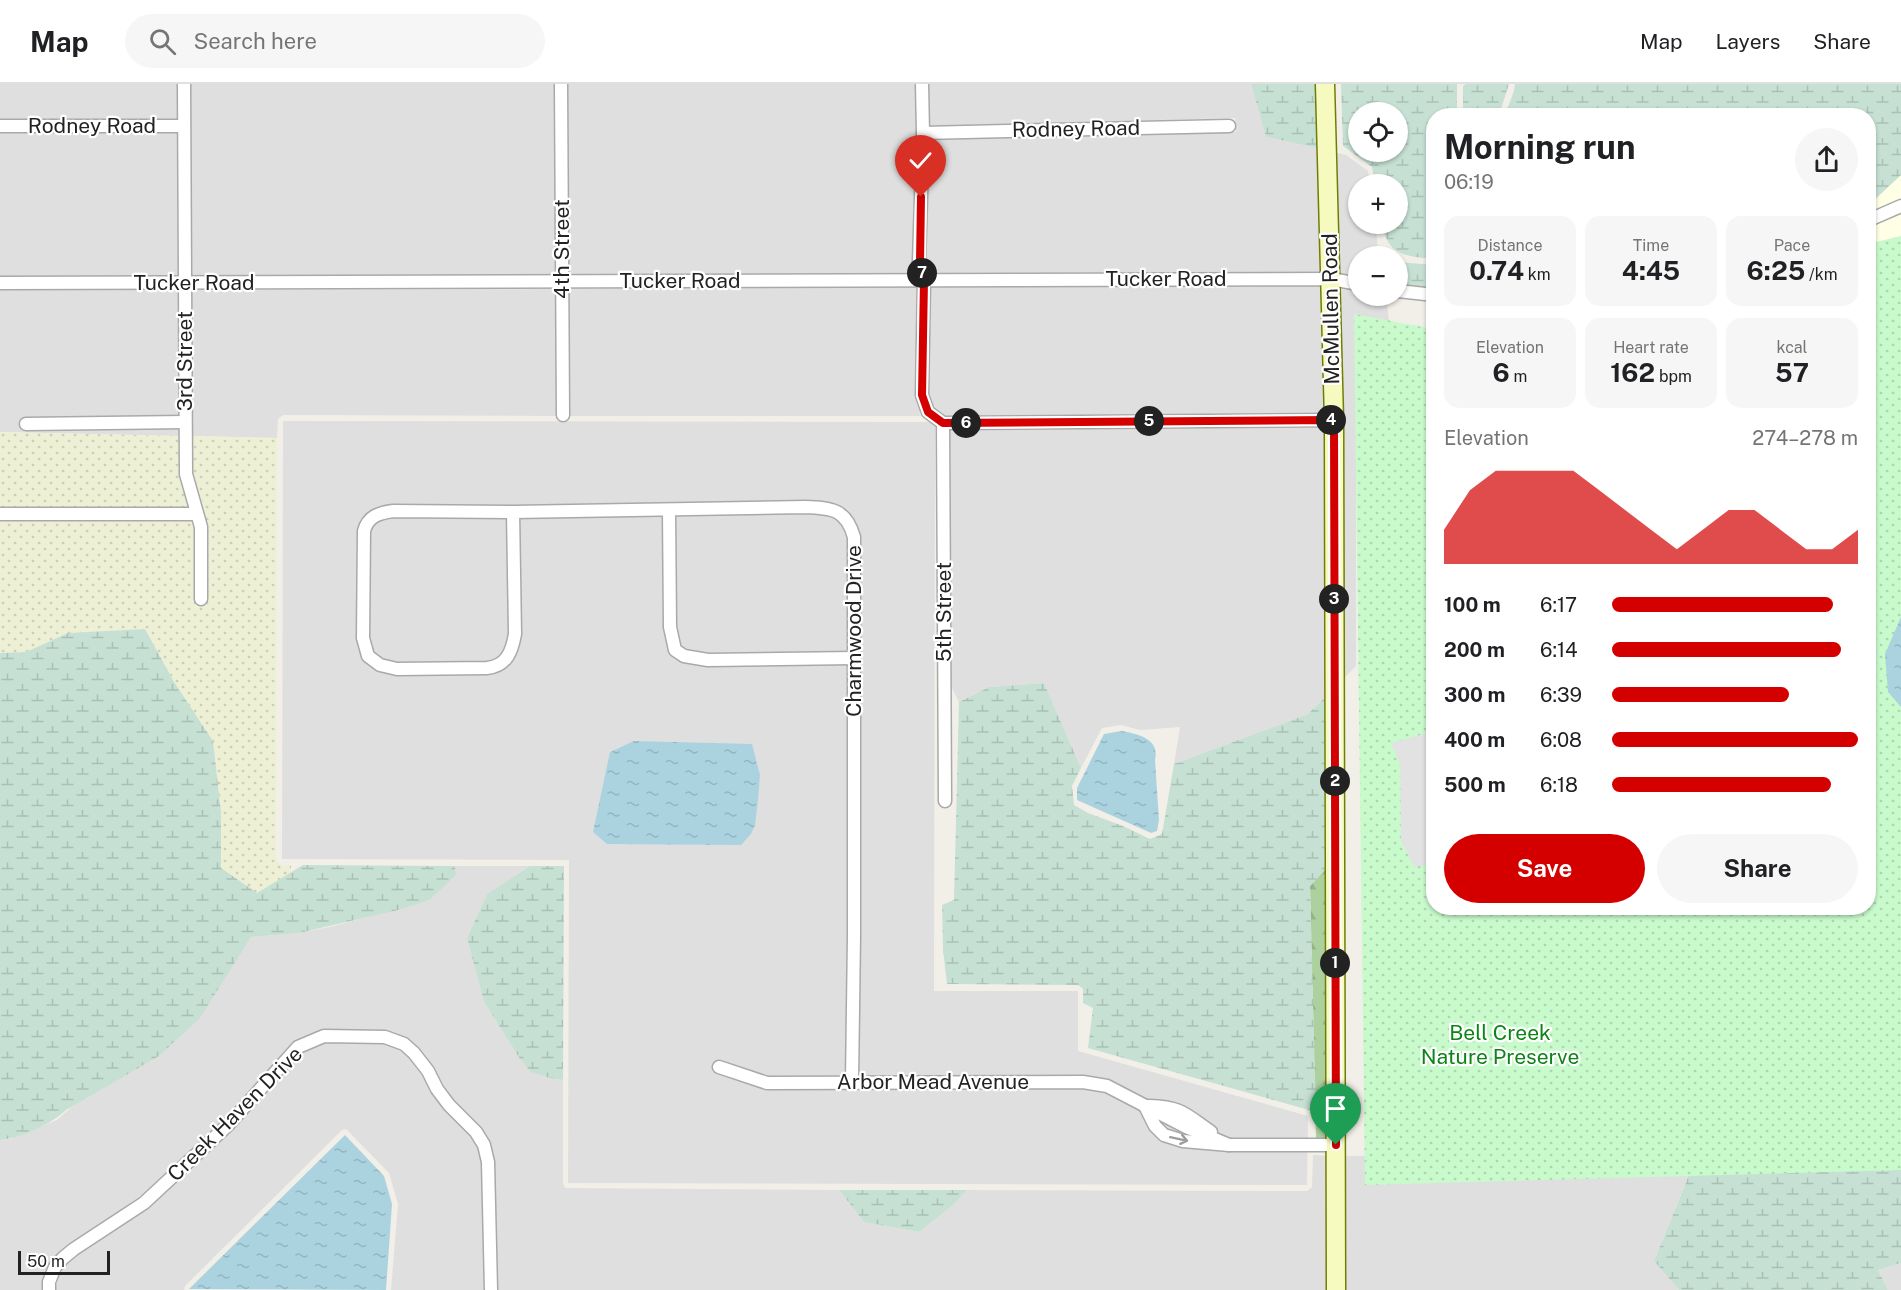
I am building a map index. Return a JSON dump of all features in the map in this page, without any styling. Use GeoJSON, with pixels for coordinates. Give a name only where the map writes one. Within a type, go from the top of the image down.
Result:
{"type":"FeatureCollection","features":[{"type":"Feature","properties":{"kind":"street","name":"3rd Street"},"geometry":{"type":"LineString","coordinates":[[184,84],[186,474],[198,514],[201,541],[201,599]]}},
{"type":"Feature","properties":{"kind":"street","name":"4th Street"},"geometry":{"type":"LineString","coordinates":[[561,84],[562,415]]}},
{"type":"Feature","properties":{"kind":"street"},"geometry":{"type":"LineString","coordinates":[[922,84],[920,262],[924,280],[922,395],[928,412],[943,423],[1334,420]]}},
{"type":"Feature","properties":{"kind":"street","name":"McMullen Road"},"geometry":{"type":"LineString","coordinates":[[1325,84],[1334,420],[1336,1290]]}},
{"type":"Feature","properties":{"kind":"street","name":"Rodney Road"},"geometry":{"type":"LineString","coordinates":[[0,126],[183,126]]}},
{"type":"Feature","properties":{"kind":"street","name":"Rodney Road"},"geometry":{"type":"LineString","coordinates":[[923,133],[1229,126]]}},
{"type":"Feature","properties":{"kind":"street"},"geometry":{"type":"LineString","coordinates":[[1876,217],[1901,206]]}},
{"type":"Feature","properties":{"kind":"street","name":"Tucker Road"},"geometry":{"type":"LineString","coordinates":[[0,283],[1331,279],[1348,282]]}},
{"type":"Feature","properties":{"kind":"street"},"geometry":{"type":"LineString","coordinates":[[1408,292],[1426,295]]}},
{"type":"Feature","properties":{"kind":"street"},"geometry":{"type":"LineString","coordinates":[[26,424],[185,422]]}},
{"type":"Feature","properties":{"kind":"street","name":"5th Street"},"geometry":{"type":"LineString","coordinates":[[943,423],[945,801]]}},
{"type":"Feature","properties":{"kind":"street","name":"Charmwood Drive"},"geometry":{"type":"LineString","coordinates":[[513,512],[515,634],[512,650],[500,665],[487,668],[397,669],[380,665],[368,656],[363,639],[363,541],[366,523],[374,516],[393,511],[513,512],[825,508],[837,511],[846,518],[854,537],[852,1082]]}},
{"type":"Feature","properties":{"kind":"street"},"geometry":{"type":"LineString","coordinates":[[669,510],[670,627],[675,650],[684,656],[708,660],[854,658]]}},
{"type":"Feature","properties":{"kind":"street"},"geometry":{"type":"LineString","coordinates":[[0,514],[198,514]]}},
{"type":"Feature","properties":{"kind":"street","name":"Creek Haven Drive"},"geometry":{"type":"LineString","coordinates":[[49,1290],[55,1267],[63,1258],[144,1203],[207,1147],[298,1047],[324,1036],[344,1036],[385,1037],[404,1044],[414,1053],[428,1071],[437,1089],[476,1132],[484,1145],[488,1162],[490,1290]]}},
{"type":"Feature","properties":{"kind":"street","name":"Arbor Mead Avenue"},"geometry":{"type":"LineString","coordinates":[[719,1067],[767,1083],[1083,1082],[1107,1086],[1145,1106],[1169,1106],[1188,1114],[1229,1145]]}},
{"type":"Feature","properties":{"kind":"street"},"geometry":{"type":"LineString","coordinates":[[1145,1106],[1155,1126],[1164,1135],[1183,1141],[1229,1145],[1336,1145]]}},
{"type":"Feature","properties":{"kind":"shaded area"},"geometry":{"type":"Polygon","coordinates":[[[0,84],[178,84],[177,119],[0,119],[0,84]]]}},
{"type":"Feature","properties":{"kind":"shaded area"},"geometry":{"type":"Polygon","coordinates":[[[190,84],[555,84],[556,275],[191,276],[190,84]]]}},
{"type":"Feature","properties":{"kind":"shaded area"},"geometry":{"type":"Polygon","coordinates":[[[568,84],[916,84],[917,133],[913,261],[916,273],[568,275],[568,84]]]}},
{"type":"Feature","properties":{"kind":"shaded area"},"geometry":{"type":"Polygon","coordinates":[[[928,84],[1251,84],[1266,137],[1321,149],[1324,272],[929,273],[926,261],[929,140],[1236,132],[1235,118],[929,126],[928,84]]]}},
{"type":"Feature","properties":{"kind":"shaded area"},"geometry":{"type":"Polygon","coordinates":[[[0,133],[177,133],[178,276],[0,276],[0,133]]]}},
{"type":"Feature","properties":{"kind":"shaded area"},"geometry":{"type":"Polygon","coordinates":[[[1333,152],[1346,155],[1348,162],[1356,162],[1368,171],[1368,174],[1348,174],[1348,234],[1377,234],[1377,246],[1348,246],[1348,275],[1337,273],[1333,152]]]}},
{"type":"Feature","properties":{"kind":"shaded area"},"geometry":{"type":"Polygon","coordinates":[[[1901,175],[1901,236],[1876,242],[1876,183],[1901,175]]]}},
{"type":"Feature","properties":{"kind":"shaded area"},"geometry":{"type":"Polygon","coordinates":[[[1325,286],[1328,413],[945,416],[933,407],[929,394],[930,287],[1325,286]]]}},
{"type":"Feature","properties":{"kind":"shaded area"},"geometry":{"type":"Polygon","coordinates":[[[918,287],[916,394],[921,411],[919,414],[922,416],[569,416],[568,289],[918,287]]]}},
{"type":"Feature","properties":{"kind":"shaded area"},"geometry":{"type":"Polygon","coordinates":[[[1337,288],[1348,290],[1348,306],[1387,306],[1392,346],[1356,383],[1356,666],[1341,681],[1337,288]]]}},
{"type":"Feature","properties":{"kind":"shaded area"},"geometry":{"type":"Polygon","coordinates":[[[556,289],[556,416],[283,415],[278,419],[277,438],[192,436],[191,290],[556,289]]]}},
{"type":"Feature","properties":{"kind":"shaded area"},"geometry":{"type":"Polygon","coordinates":[[[0,290],[178,290],[179,436],[0,432],[0,290]]]}},
{"type":"Feature","properties":{"kind":"shaded area"},"geometry":{"type":"Polygon","coordinates":[[[283,421],[935,422],[934,991],[1078,991],[1078,1051],[1308,1116],[1307,1185],[568,1183],[569,860],[282,859],[283,421]]]}},
{"type":"Feature","properties":{"kind":"shaded area"},"geometry":{"type":"Polygon","coordinates":[[[1328,427],[1328,694],[1308,714],[1174,764],[1180,727],[1140,730],[1121,725],[1102,728],[1081,768],[1044,683],[989,687],[959,702],[950,684],[949,430],[1328,427]]]}},
{"type":"Feature","properties":{"kind":"shaded area"},"geometry":{"type":"Polygon","coordinates":[[[0,432],[179,436],[180,474],[189,507],[0,507],[0,432]]]}},
{"type":"Feature","properties":{"kind":"shaded area"},"geometry":{"type":"Polygon","coordinates":[[[192,436],[277,438],[276,859],[280,865],[291,865],[291,873],[257,893],[221,868],[221,812],[213,741],[174,682],[145,629],[68,633],[26,652],[0,653],[0,521],[193,521],[195,606],[207,606],[207,527],[204,507],[192,473],[192,436]]]}},
{"type":"Feature","properties":{"kind":"shaded area"},"geometry":{"type":"Polygon","coordinates":[[[1426,733],[1426,865],[1414,867],[1401,841],[1400,763],[1391,743],[1426,733]]]}},
{"type":"Feature","properties":{"kind":"shaded area"},"geometry":{"type":"Polygon","coordinates":[[[455,866],[530,866],[487,894],[467,938],[484,1002],[520,1059],[532,1072],[563,1080],[563,1183],[565,1188],[839,1190],[864,1222],[919,1232],[952,1206],[967,1190],[1307,1191],[1312,1187],[1313,1155],[1330,1156],[1329,1290],[497,1290],[494,1161],[490,1144],[482,1128],[454,1100],[419,1048],[406,1038],[385,1030],[324,1029],[293,1042],[203,1142],[140,1196],[70,1243],[58,1254],[50,1264],[42,1290],[0,1290],[0,1140],[9,1139],[57,1120],[232,965],[251,937],[299,933],[334,926],[430,900],[456,875],[455,866]]]}},
{"type":"Feature","properties":{"kind":"shaded area"},"geometry":{"type":"Polygon","coordinates":[[[325,1043],[384,1044],[401,1051],[410,1058],[445,1110],[472,1136],[479,1148],[482,1162],[484,1290],[391,1290],[398,1204],[389,1173],[346,1129],[342,1130],[185,1286],[184,1290],[55,1290],[61,1271],[67,1264],[147,1208],[234,1129],[301,1053],[325,1043]]]}},
{"type":"Feature","properties":{"kind":"shaded area"},"geometry":{"type":"Polygon","coordinates":[[[1697,1154],[1654,1261],[1679,1290],[1342,1290],[1342,1156],[1697,1154]]]}},
{"type":"Feature","properties":{"kind":"shaded area"},"geometry":{"type":"Polygon","coordinates":[[[1901,1263],[1901,1290],[1888,1290],[1878,1270],[1901,1263]]]}},
{"type":"Feature","properties":{"kind":"green space"},"geometry":{"type":"Polygon","coordinates":[[[1251,84],[1318,84],[1321,149],[1266,137],[1251,84]]]}},
{"type":"Feature","properties":{"kind":"green space"},"geometry":{"type":"Polygon","coordinates":[[[1341,84],[1457,84],[1457,108],[1426,108],[1426,258],[1408,256],[1408,246],[1391,246],[1385,234],[1408,234],[1408,174],[1373,174],[1372,167],[1365,162],[1408,162],[1408,102],[1348,102],[1348,150],[1343,146],[1341,84]]]}},
{"type":"Feature","properties":{"kind":"green space"},"geometry":{"type":"Polygon","coordinates":[[[1466,84],[1509,84],[1501,108],[1463,108],[1463,86],[1466,84]]]}},
{"type":"Feature","properties":{"kind":"green space"},"geometry":{"type":"Polygon","coordinates":[[[1515,84],[1901,84],[1901,175],[1876,198],[1876,108],[1508,108],[1515,84]]]}},
{"type":"Feature","properties":{"kind":"green space","name":"Bell Creek Nature Preserve"},"geometry":{"type":"Polygon","coordinates":[[[1901,236],[1901,1170],[1365,1185],[1354,314],[1426,328],[1426,915],[1876,915],[1876,242],[1901,236]]]}},
{"type":"Feature","properties":{"kind":"green space"},"geometry":{"type":"Polygon","coordinates":[[[1408,263],[1426,264],[1426,287],[1408,285],[1408,263]]]}},
{"type":"Feature","properties":{"kind":"green space"},"geometry":{"type":"Polygon","coordinates":[[[145,629],[174,682],[213,741],[221,812],[221,868],[257,893],[303,865],[455,866],[456,875],[430,900],[398,910],[299,933],[251,937],[200,1018],[159,1056],[35,1130],[0,1140],[0,653],[26,652],[68,633],[145,629]]]}},
{"type":"Feature","properties":{"kind":"green space"},"geometry":{"type":"Polygon","coordinates":[[[1044,683],[1081,768],[1072,786],[1074,805],[1150,839],[1162,834],[1174,764],[1308,714],[1328,694],[1329,865],[1310,886],[1316,1114],[1309,1110],[1088,1048],[1093,1008],[1083,1003],[1083,989],[1078,985],[947,984],[943,950],[942,905],[954,900],[959,702],[989,687],[1044,683]]]}},
{"type":"Feature","properties":{"kind":"green space"},"geometry":{"type":"Polygon","coordinates":[[[1901,821],[1901,1263],[1878,1270],[1888,1290],[1679,1290],[1654,1261],[1697,1155],[1864,915],[1876,915],[1876,889],[1901,821]]]}},
{"type":"Feature","properties":{"kind":"green space"},"geometry":{"type":"Polygon","coordinates":[[[1329,865],[1330,1138],[1316,1138],[1310,886],[1329,865]]]}},
{"type":"Feature","properties":{"kind":"green space"},"geometry":{"type":"Polygon","coordinates":[[[530,866],[564,866],[563,1080],[531,1072],[520,1059],[484,1002],[467,938],[487,894],[530,866]]]}},
{"type":"Feature","properties":{"kind":"green space"},"geometry":{"type":"Polygon","coordinates":[[[839,1190],[967,1190],[952,1206],[919,1232],[864,1222],[839,1190]]]}},
{"type":"Feature","properties":{"kind":"water"},"geometry":{"type":"Polygon","coordinates":[[[1901,617],[1901,707],[1888,692],[1885,654],[1901,617]]]}},
{"type":"Feature","properties":{"kind":"water"},"geometry":{"type":"Polygon","coordinates":[[[1121,731],[1147,739],[1156,753],[1159,820],[1157,831],[1151,833],[1077,800],[1077,788],[1104,734],[1121,731]]]}},
{"type":"Feature","properties":{"kind":"water"},"geometry":{"type":"Polygon","coordinates":[[[634,741],[752,744],[760,775],[755,825],[751,834],[741,845],[607,844],[593,832],[610,752],[634,741]]]}},
{"type":"Feature","properties":{"kind":"water"},"geometry":{"type":"Polygon","coordinates":[[[345,1135],[384,1176],[392,1204],[386,1290],[189,1289],[345,1135]]]}},
{"type":"Feature","properties":{"kind":"route"},"geometry":{"type":"LineString","coordinates":[[921,197],[920,262],[924,280],[922,395],[928,412],[943,423],[1334,420],[1336,1145]]}}]}
